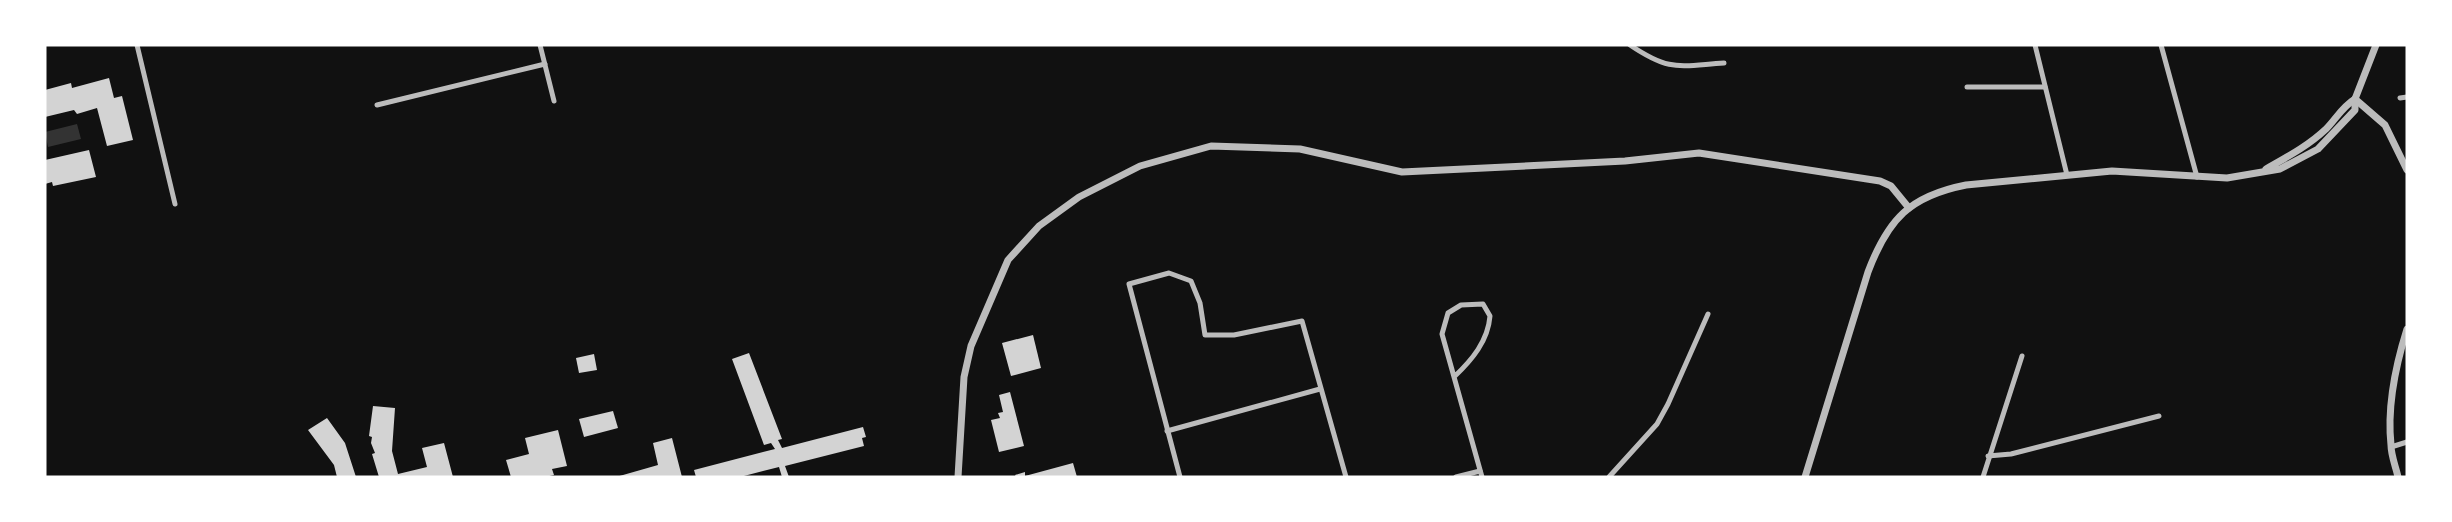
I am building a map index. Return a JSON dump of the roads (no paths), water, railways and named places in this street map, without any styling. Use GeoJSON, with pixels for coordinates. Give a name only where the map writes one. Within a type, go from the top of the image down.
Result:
{"type":"FeatureCollection","features":[{"type":"Feature","properties":{"kind":"street"},"geometry":{"type":"LineString","coordinates":[[137,45],[176,204]]}},
{"type":"Feature","properties":{"kind":"street"},"geometry":{"type":"LineString","coordinates":[[540,45],[554,101]]}},
{"type":"Feature","properties":{"kind":"street"},"geometry":{"type":"LineString","coordinates":[[1630,45],[1656,62],[1670,66],[1724,63]]}},
{"type":"Feature","properties":{"kind":"street"},"geometry":{"type":"LineString","coordinates":[[2035,45],[2067,175]]}},
{"type":"Feature","properties":{"kind":"street"},"geometry":{"type":"LineString","coordinates":[[2161,45],[2197,177]]}},
{"type":"Feature","properties":{"kind":"street"},"geometry":{"type":"LineString","coordinates":[[1805,477],[1878,245],[1896,220],[1920,200],[1942,190],[1966,185],[2112,171],[2227,178],[2280,169],[2318,149],[2355,110],[2355,99],[2376,45]]}},
{"type":"Feature","properties":{"kind":"street"},"geometry":{"type":"LineString","coordinates":[[376,105],[544,64]]}},
{"type":"Feature","properties":{"kind":"street"},"geometry":{"type":"LineString","coordinates":[[1967,87],[2045,87]]}},
{"type":"Feature","properties":{"kind":"street"},"geometry":{"type":"LineString","coordinates":[[2400,98],[2407,97]]}},
{"type":"Feature","properties":{"kind":"street"},"geometry":{"type":"LineString","coordinates":[[2355,99],[2385,125],[2407,170]]}},
{"type":"Feature","properties":{"kind":"street"},"geometry":{"type":"LineString","coordinates":[[958,477],[964,377],[972,346],[1008,260],[1039,226],[1079,197],[1140,166],[1211,146],[1300,150],[1402,172],[1625,161],[1699,153],[1880,181],[1891,186],[1910,208]]}},
{"type":"Feature","properties":{"kind":"street"},"geometry":{"type":"LineString","coordinates":[[1180,477],[1129,284],[1169,273],[1191,281],[1200,303],[1205,335],[1234,334],[1302,321],[1346,477]]}},
{"type":"Feature","properties":{"kind":"street"},"geometry":{"type":"LineString","coordinates":[[1454,377],[1468,364],[1486,338],[1490,316],[1483,304],[1461,305],[1448,313],[1442,334],[1481,474],[1456,477]]}},
{"type":"Feature","properties":{"kind":"street"},"geometry":{"type":"LineString","coordinates":[[1609,477],[1657,424],[1708,314]]}},
{"type":"Feature","properties":{"kind":"street"},"geometry":{"type":"LineString","coordinates":[[2398,477],[2391,447],[2390,426],[2395,383],[2407,329]]}},
{"type":"Feature","properties":{"kind":"street"},"geometry":{"type":"LineString","coordinates":[[1983,477],[2022,357]]}},
{"type":"Feature","properties":{"kind":"street"},"geometry":{"type":"LineString","coordinates":[[1167,431],[1320,389]]}},
{"type":"Feature","properties":{"kind":"street"},"geometry":{"type":"LineString","coordinates":[[1988,456],[2011,454],[2159,416]]}},
{"type":"Feature","properties":{"kind":"street"},"geometry":{"type":"LineString","coordinates":[[2391,447],[2407,442]]}}]}
